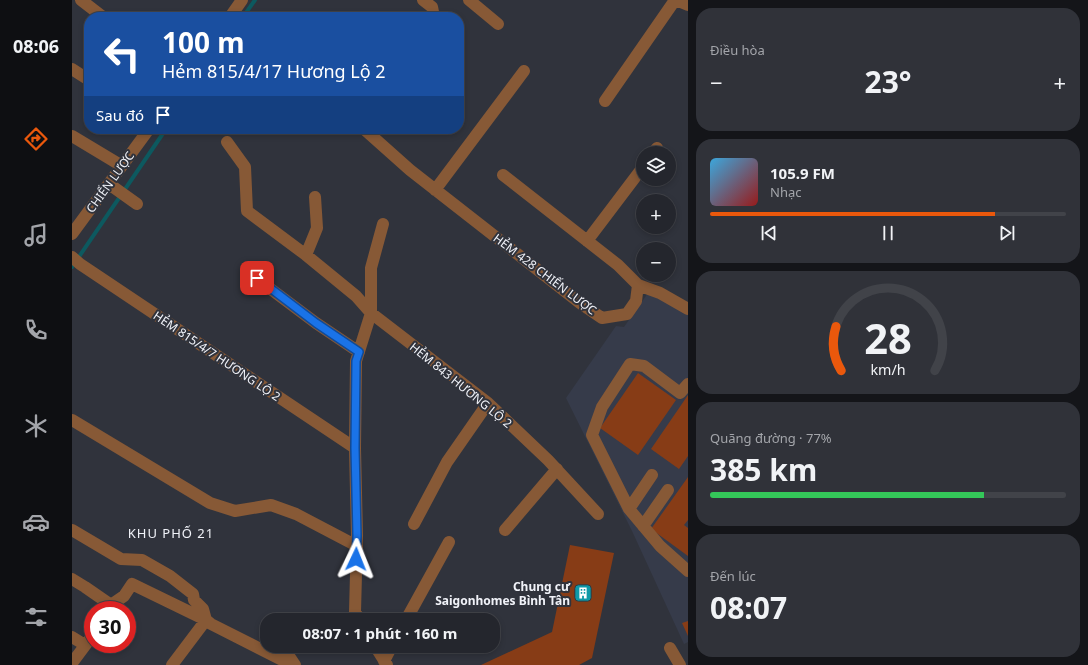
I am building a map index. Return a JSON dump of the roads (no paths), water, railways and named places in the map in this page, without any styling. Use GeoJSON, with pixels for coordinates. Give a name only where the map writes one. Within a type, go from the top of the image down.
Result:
{"type":"FeatureCollection","features":[{"type":"Feature","properties":{"kind":"street"},"geometry":{"type":"LineString","coordinates":[[81,0],[97,12]]}},
{"type":"Feature","properties":{"kind":"street"},"geometry":{"type":"LineString","coordinates":[[234,12],[242,0]]}},
{"type":"Feature","properties":{"kind":"street"},"geometry":{"type":"LineString","coordinates":[[423,0],[432,7],[433,12]]}},
{"type":"Feature","properties":{"kind":"street"},"geometry":{"type":"LineString","coordinates":[[469,0],[498,24]]}},
{"type":"Feature","properties":{"kind":"street"},"geometry":{"type":"LineString","coordinates":[[605,101],[675,0],[688,5]]}},
{"type":"Feature","properties":{"kind":"street"},"geometry":{"type":"LineString","coordinates":[[72,69],[84,77]]}},
{"type":"Feature","properties":{"kind":"street"},"geometry":{"type":"LineString","coordinates":[[435,190],[524,71]]}},
{"type":"Feature","properties":{"kind":"street","name":"CHIẾN LƯỢC"},"geometry":{"type":"LineString","coordinates":[[72,234],[112,186],[122,166],[145,134]]}},
{"type":"Feature","properties":{"kind":"street","name":"HẺM 428 CHIẾN LƯỢC"},"geometry":{"type":"LineString","coordinates":[[370,134],[435,190],[580,303],[602,318],[627,314],[636,301],[638,285]]}},
{"type":"Feature","properties":{"kind":"street"},"geometry":{"type":"LineString","coordinates":[[72,136],[122,166]]}},
{"type":"Feature","properties":{"kind":"street","name":"HẺM 843 HƯƠNG LỘ 2"},"geometry":{"type":"LineString","coordinates":[[227,142],[245,167],[247,211],[306,255],[356,296],[371,313],[488,403],[557,469],[598,514]]}},
{"type":"Feature","properties":{"kind":"street"},"geometry":{"type":"LineString","coordinates":[[503,175],[618,265],[638,285],[660,293],[688,309]]}},
{"type":"Feature","properties":{"kind":"street"},"geometry":{"type":"LineString","coordinates":[[588,241],[636,176]]}},
{"type":"Feature","properties":{"kind":"street"},"geometry":{"type":"LineString","coordinates":[[112,186],[132,200]]}},
{"type":"Feature","properties":{"kind":"street"},"geometry":{"type":"LineString","coordinates":[[306,255],[317,228],[315,197]]}},
{"type":"Feature","properties":{"kind":"street"},"geometry":{"type":"LineString","coordinates":[[356,613],[357,546],[355,448],[356,361],[371,313],[371,268],[383,224]]}},
{"type":"Feature","properties":{"kind":"street","name":"HẺM 815/4/7 HƯƠNG LỘ 2"},"geometry":{"type":"LineString","coordinates":[[76,260],[355,448]]}},
{"type":"Feature","properties":{"kind":"street"},"geometry":{"type":"LineString","coordinates":[[248,272],[316,323],[359,352]]}},
{"type":"Feature","properties":{"kind":"street"},"geometry":{"type":"LineString","coordinates":[[688,384],[680,393],[644,366],[630,364],[602,407],[592,435],[629,509],[660,546],[688,571]]}},
{"type":"Feature","properties":{"kind":"street"},"geometry":{"type":"LineString","coordinates":[[414,524],[447,462],[488,403]]}},
{"type":"Feature","properties":{"kind":"street"},"geometry":{"type":"LineString","coordinates":[[72,420],[210,503],[235,511],[271,505],[296,514],[357,546]]}},
{"type":"Feature","properties":{"kind":"street"},"geometry":{"type":"LineString","coordinates":[[505,530],[557,469]]}},
{"type":"Feature","properties":{"kind":"street"},"geometry":{"type":"LineString","coordinates":[[629,509],[652,475]]}},
{"type":"Feature","properties":{"kind":"street"},"geometry":{"type":"LineString","coordinates":[[643,526],[668,490]]}},
{"type":"Feature","properties":{"kind":"street"},"geometry":{"type":"LineString","coordinates":[[72,530],[121,559],[142,560],[170,576],[193,594],[194,600],[202,609],[206,620]]}},
{"type":"Feature","properties":{"kind":"street"},"geometry":{"type":"LineString","coordinates":[[410,613],[448,542]]}},
{"type":"Feature","properties":{"kind":"street"},"geometry":{"type":"LineString","coordinates":[[72,579],[85,586],[102,601]]}},
{"type":"Feature","properties":{"kind":"street"},"geometry":{"type":"LineString","coordinates":[[118,601],[124,596],[132,584],[206,620],[211,624],[292,665]]}},
{"type":"Feature","properties":{"kind":"street"},"geometry":{"type":"LineString","coordinates":[[172,665],[206,620]]}},
{"type":"Feature","properties":{"kind":"street"},"geometry":{"type":"LineString","coordinates":[[72,637],[84,644]]}},
{"type":"Feature","properties":{"kind":"street"},"geometry":{"type":"LineString","coordinates":[[72,663],[84,646]]}},
{"type":"Feature","properties":{"kind":"street"},"geometry":{"type":"LineString","coordinates":[[670,648],[680,665]]}},
{"type":"Feature","properties":{"kind":"street"},"geometry":{"type":"LineString","coordinates":[[287,653],[295,665]]}},
{"type":"Feature","properties":{"kind":"street"},"geometry":{"type":"LineString","coordinates":[[379,653],[385,663]]}},
{"type":"Feature","properties":{"kind":"street"},"geometry":{"type":"LineString","coordinates":[[385,663],[389,653]]}},
{"type":"Feature","properties":{"kind":"waterway"},"geometry":{"type":"LineString","coordinates":[[247,12],[255,0]]}},
{"type":"Feature","properties":{"kind":"waterway"},"geometry":{"type":"LineString","coordinates":[[72,267],[163,134]]}},
{"type":"Feature","properties":{"kind":"place","name":"Chung cư Saigonhomes Bình Tân"},"geometry":{"type":"Point","coordinates":[583,593]}},
{"type":"Feature","properties":{"kind":"district","name":"KHU PHỐ 21"},"geometry":{"type":"Point","coordinates":[171,533]}}]}
